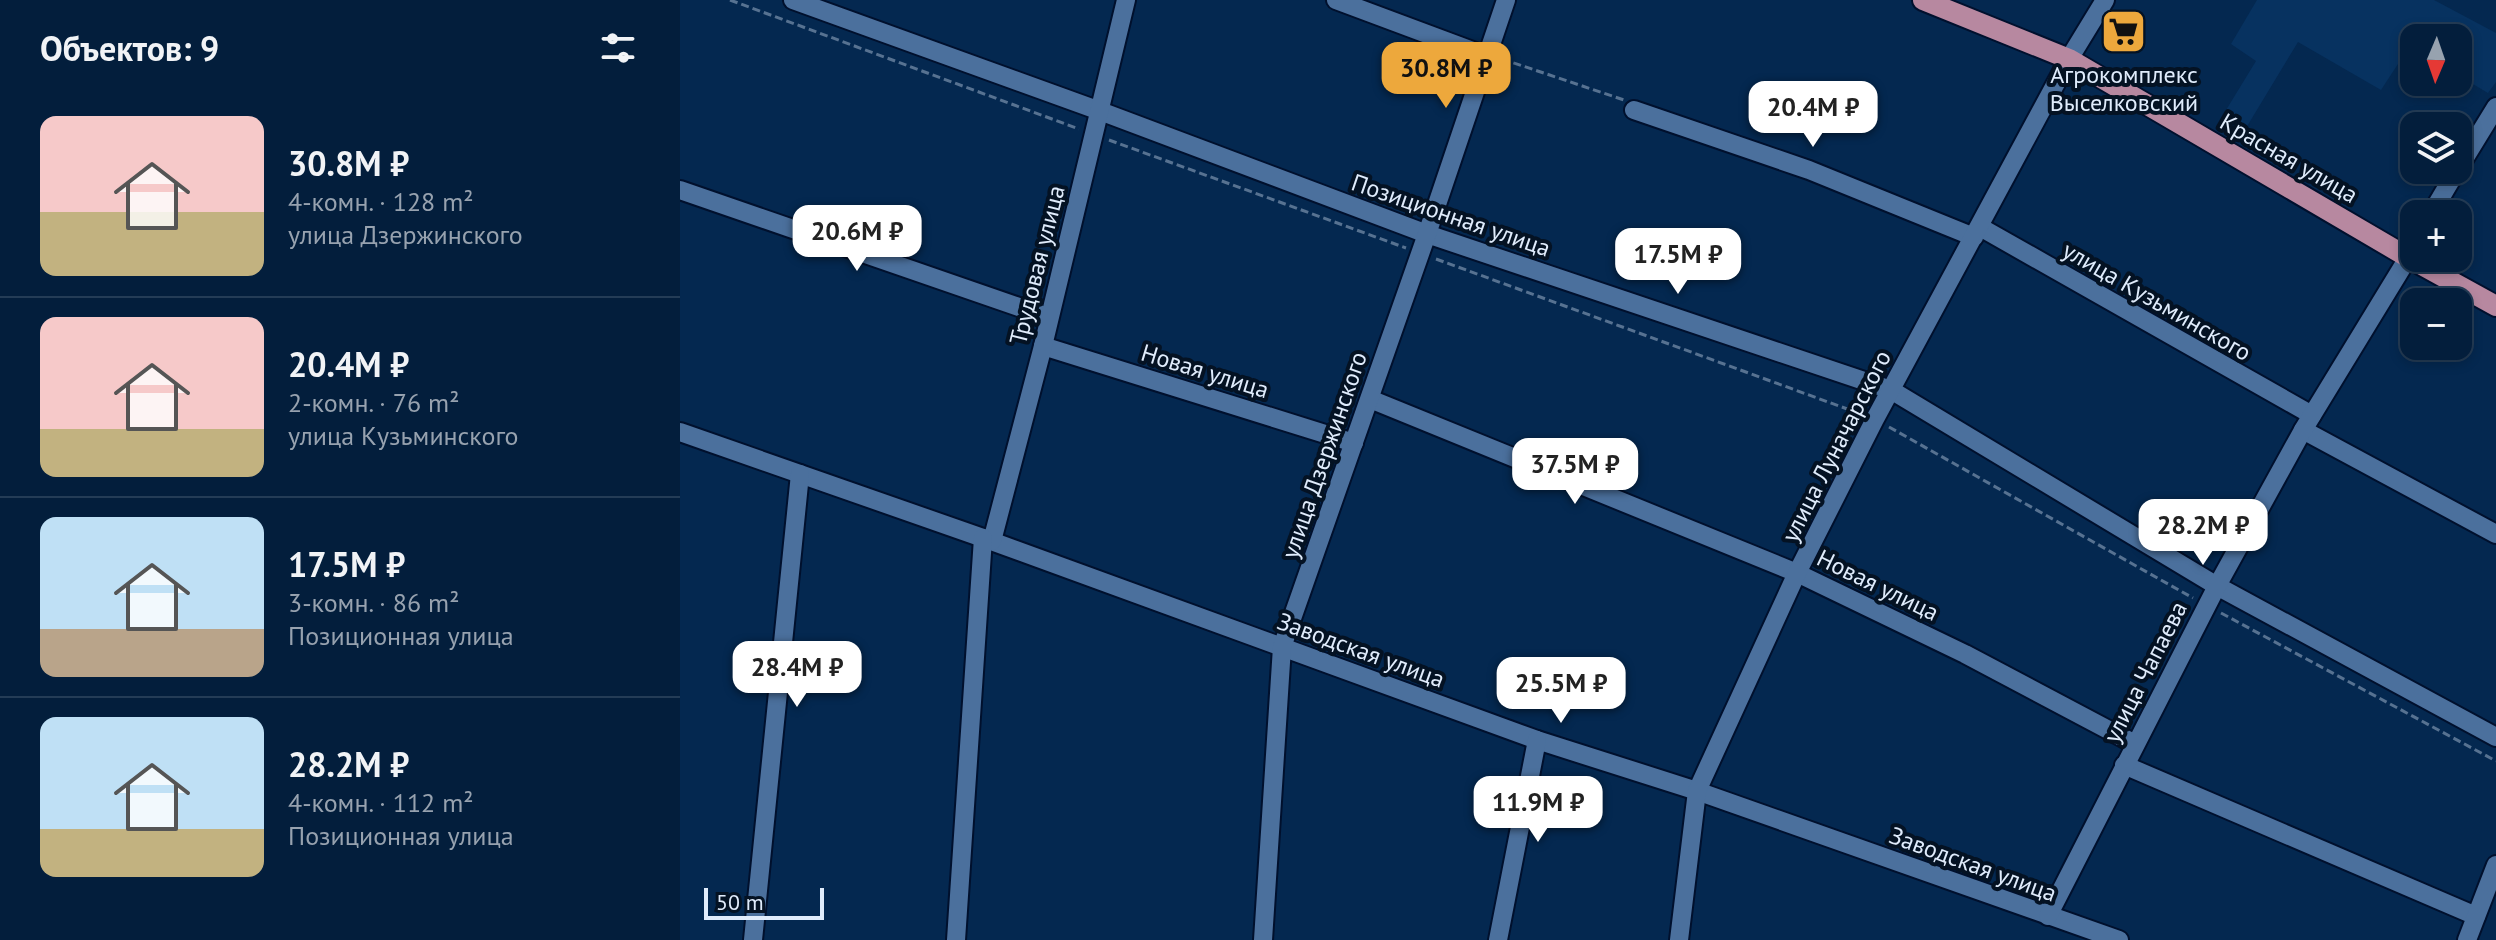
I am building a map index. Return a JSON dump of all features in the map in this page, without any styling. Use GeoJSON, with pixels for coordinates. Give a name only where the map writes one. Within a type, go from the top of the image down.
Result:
{"type":"FeatureCollection","features":[{"type":"Feature","properties":{"kind":"main road","name":"Красная улица"},"geometry":{"type":"LineString","coordinates":[[1923,0],[2069,59],[2400,247]]}},
{"type":"Feature","properties":{"kind":"main road","name":"Красная улица"},"geometry":{"type":"LineString","coordinates":[[2441,272],[2496,306]]}},
{"type":"Feature","properties":{"kind":"street","name":"Позиционная улица"},"geometry":{"type":"LineString","coordinates":[[793,0],[1427,234],[1891,390],[2217,586],[2496,737]]}},
{"type":"Feature","properties":{"kind":"street","name":"Трудовая улица"},"geometry":{"type":"LineString","coordinates":[[956,940],[987,539],[1043,346],[1126,0]]}},
{"type":"Feature","properties":{"kind":"street"},"geometry":{"type":"LineString","coordinates":[[1336,0],[1486,55]]}},
{"type":"Feature","properties":{"kind":"street","name":"улица Дзержинского"},"geometry":{"type":"LineString","coordinates":[[1263,940],[1282,647],[1506,0]]}},
{"type":"Feature","properties":{"kind":"street","name":"улица Луначарского"},"geometry":{"type":"LineString","coordinates":[[1679,940],[1697,791],[1797,573],[1875,419],[2069,59],[2105,0]]}},
{"type":"Feature","properties":{"kind":"street"},"geometry":{"type":"LineString","coordinates":[[2472,146],[2496,107]]}},
{"type":"Feature","properties":{"kind":"street","name":"улица Кузьминского"},"geometry":{"type":"LineString","coordinates":[[1634,110],[1977,232],[2496,534]]}},
{"type":"Feature","properties":{"kind":"street"},"geometry":{"type":"LineString","coordinates":[[680,190],[1048,317]]}},
{"type":"Feature","properties":{"kind":"street","name":"улица Чапаева"},"geometry":{"type":"LineString","coordinates":[[2048,916],[2217,586],[2308,423],[2400,271]]}},
{"type":"Feature","properties":{"kind":"street","name":"Новая улица"},"geometry":{"type":"LineString","coordinates":[[1043,346],[1354,443]]}},
{"type":"Feature","properties":{"kind":"street","name":"Новая улица"},"geometry":{"type":"LineString","coordinates":[[1370,399],[1797,573],[1965,654],[2135,744]]}},
{"type":"Feature","properties":{"kind":"street","name":"Заводская улица"},"geometry":{"type":"LineString","coordinates":[[680,432],[987,539],[1537,740],[1697,791],[2119,940]]}},
{"type":"Feature","properties":{"kind":"street"},"geometry":{"type":"LineString","coordinates":[[753,940],[800,474]]}},
{"type":"Feature","properties":{"kind":"street"},"geometry":{"type":"LineString","coordinates":[[1498,940],[1537,740]]}},
{"type":"Feature","properties":{"kind":"street"},"geometry":{"type":"LineString","coordinates":[[2124,765],[2476,916]]}},
{"type":"Feature","properties":{"kind":"street"},"geometry":{"type":"LineString","coordinates":[[2467,940],[2496,865]]}},
{"type":"Feature","properties":{"kind":"path"},"geometry":{"type":"LineString","coordinates":[[730,0],[1875,419],[2207,606],[2496,761]]}},
{"type":"Feature","properties":{"kind":"path"},"geometry":{"type":"LineString","coordinates":[[1486,55],[1630,102],[1634,110]]}},
{"type":"Feature","properties":{"kind":"shaded area"},"geometry":{"type":"Polygon","coordinates":[[[2257,0],[2434,0],[2496,33],[2496,82],[2488,93],[2472,83],[2472,24],[2400,24],[2400,61],[2381,90],[2298,42],[2246,128],[2223,115],[2256,61],[2231,44],[2257,0]]]}},
{"type":"Feature","properties":{"kind":"place","name":"Агрокомплекс Выселковский"},"geometry":{"type":"Point","coordinates":[2124,32]}}]}
